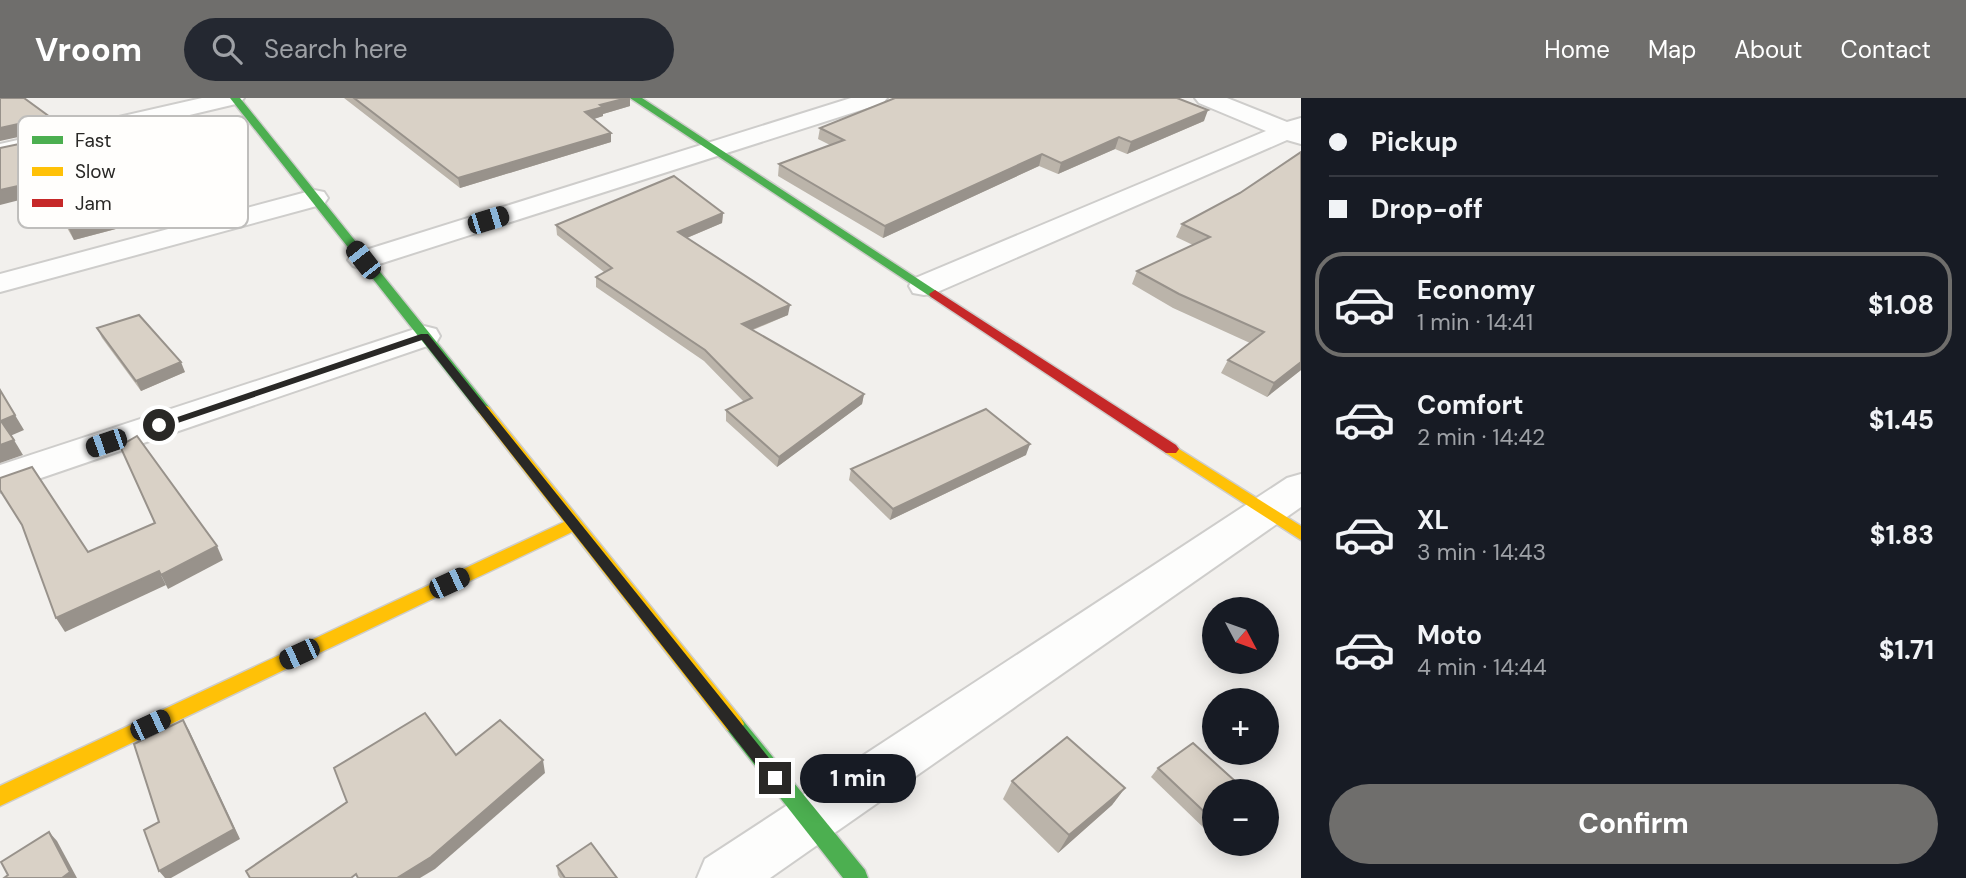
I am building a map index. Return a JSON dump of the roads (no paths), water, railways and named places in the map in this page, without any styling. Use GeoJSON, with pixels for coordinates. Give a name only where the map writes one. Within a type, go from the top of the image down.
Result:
{"type":"FeatureCollection","features":[{"type":"Feature","properties":{"kind":"street"},"geometry":{"type":"LineString","coordinates":[[156,116],[234,98],[857,878]]}},
{"type":"Feature","properties":{"kind":"street"},"geometry":{"type":"LineString","coordinates":[[635,98],[924,286],[1290,511],[809,820],[724,878]]}},
{"type":"Feature","properties":{"kind":"street"},"geometry":{"type":"LineString","coordinates":[[363,260],[875,98]]}},
{"type":"Feature","properties":{"kind":"street"},"geometry":{"type":"LineString","coordinates":[[1207,98],[1297,131]]}},
{"type":"Feature","properties":{"kind":"street"},"geometry":{"type":"LineString","coordinates":[[924,286],[1297,131]]}},
{"type":"Feature","properties":{"kind":"street"},"geometry":{"type":"LineString","coordinates":[[0,152],[18,148]]}},
{"type":"Feature","properties":{"kind":"street"},"geometry":{"type":"LineString","coordinates":[[248,216],[314,198]]}},
{"type":"Feature","properties":{"kind":"street"},"geometry":{"type":"LineString","coordinates":[[0,284],[204,228]]}},
{"type":"Feature","properties":{"kind":"street"},"geometry":{"type":"LineString","coordinates":[[0,479],[424,336]]}},
{"type":"Feature","properties":{"kind":"street"},"geometry":{"type":"LineString","coordinates":[[0,796],[574,524]]}}]}
